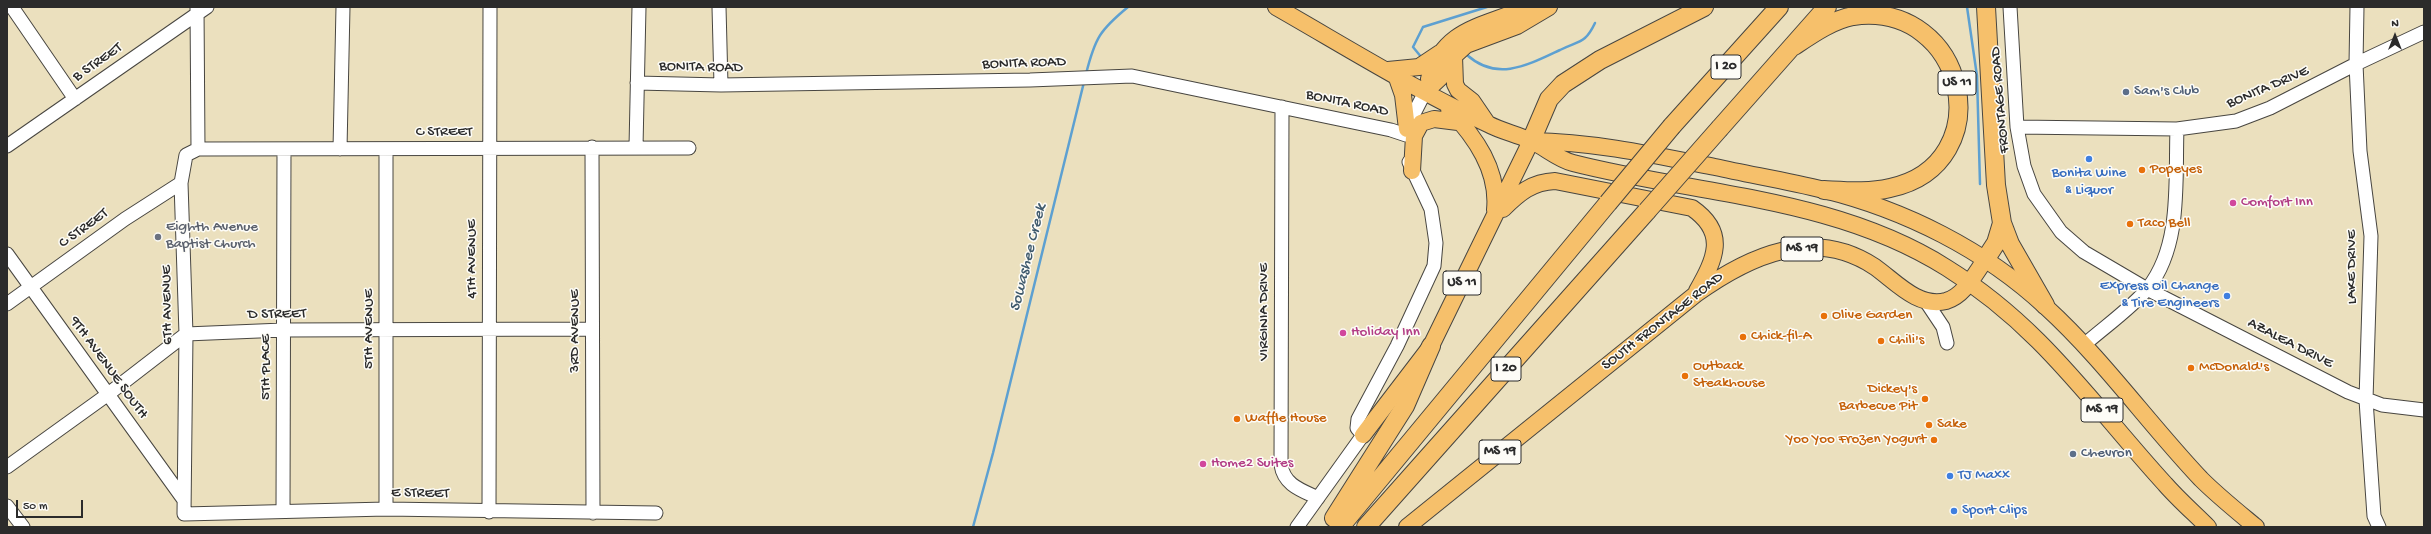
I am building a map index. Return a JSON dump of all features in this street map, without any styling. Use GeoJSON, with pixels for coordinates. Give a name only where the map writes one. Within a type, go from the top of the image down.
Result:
{"type":"FeatureCollection","features":[{"type":"Feature","properties":{"kind":"highway"},"geometry":{"type":"LineString","coordinates":[[1531,141],[1549,99],[1563,84],[1600,60],[1704,7]]}},
{"type":"Feature","properties":{"kind":"highway","name":"I 20"},"geometry":{"type":"LineString","coordinates":[[1340,527],[1672,126],[1779,7]]}},
{"type":"Feature","properties":{"kind":"highway","name":"I 20"},"geometry":{"type":"LineString","coordinates":[[1366,527],[1827,7]]}},
{"type":"Feature","properties":{"kind":"highway"},"geometry":{"type":"LineString","coordinates":[[1986,7],[1996,185],[2002,223],[2010,244],[2045,305]]}},
{"type":"Feature","properties":{"kind":"highway","name":"US 11"},"geometry":{"type":"LineString","coordinates":[[1794,46],[1832,23],[1853,16],[1870,14],[1889,16],[1906,21],[1935,41],[1953,69],[1958,86],[1958,120],[1953,135],[1945,149],[1926,171],[1909,181],[1891,188],[1854,192],[1824,190]]}},
{"type":"Feature","properties":{"kind":"highway"},"geometry":{"type":"LineString","coordinates":[[1985,260],[1996,243],[2002,223]]}},
{"type":"Feature","properties":{"kind":"highway","name":"US 11"},"geometry":{"type":"LineString","coordinates":[[1328,527],[1392,429],[1416,385],[1431,346]]}},
{"type":"Feature","properties":{"kind":"main road"},"geometry":{"type":"LineString","coordinates":[[1276,7],[1425,92],[1431,73],[1449,53]]}},
{"type":"Feature","properties":{"kind":"main road"},"geometry":{"type":"LineString","coordinates":[[1494,127],[1455,84],[1449,53],[1452,40],[1471,28],[1526,7]]}},
{"type":"Feature","properties":{"kind":"main road"},"geometry":{"type":"LineString","coordinates":[[1392,73],[1419,67],[1472,41],[1517,26],[1549,7]]}},
{"type":"Feature","properties":{"kind":"main road"},"geometry":{"type":"LineString","coordinates":[[1392,73],[1403,95],[1406,132]]}},
{"type":"Feature","properties":{"kind":"main road","name":"US 11"},"geometry":{"type":"LineString","coordinates":[[1425,92],[1443,102],[1471,134],[1494,179],[1496,187],[1494,219],[1431,346]]}},
{"type":"Feature","properties":{"kind":"main road"},"geometry":{"type":"LineString","coordinates":[[1443,102],[1494,127]]}},
{"type":"Feature","properties":{"kind":"main road"},"geometry":{"type":"LineString","coordinates":[[1412,171],[1414,136],[1421,123],[1434,119],[1494,127]]}},
{"type":"Feature","properties":{"kind":"main road","name":"US 11"},"geometry":{"type":"LineString","coordinates":[[1494,127],[1531,141],[1574,142],[1612,148],[1824,190]]}},
{"type":"Feature","properties":{"kind":"main road"},"geometry":{"type":"LineString","coordinates":[[1494,219],[1531,141],[1569,163],[1770,202],[1844,222],[1898,242],[1945,266],[1969,282]]}},
{"type":"Feature","properties":{"kind":"main road"},"geometry":{"type":"LineString","coordinates":[[1494,219],[1525,189],[1547,181],[1568,182],[1684,205],[1692,208],[1706,220],[1715,238],[1713,261],[1696,294]]}},
{"type":"Feature","properties":{"kind":"main road","name":"MS 19"},"geometry":{"type":"LineString","coordinates":[[1824,190],[1884,209],[1923,225],[2007,274],[2045,305],[2084,345],[2202,479],[2256,527]]}},
{"type":"Feature","properties":{"kind":"main road","name":"SOUTH FRONTAGE ROAD"},"geometry":{"type":"LineString","coordinates":[[1407,527],[1696,294],[1723,274],[1758,257],[1777,252],[1814,248],[1838,251],[1858,258],[1874,266],[1908,292],[1925,300],[1939,302],[1951,299],[1962,292],[1985,260]]}},
{"type":"Feature","properties":{"kind":"main road","name":"MS 19"},"geometry":{"type":"LineString","coordinates":[[1969,282],[2004,308],[2051,352],[2166,485],[2208,527]]}},
{"type":"Feature","properties":{"kind":"main road"},"geometry":{"type":"LineString","coordinates":[[1363,435],[1431,346]]}},
{"type":"Feature","properties":{"kind":"street"},"geometry":{"type":"LineString","coordinates":[[12,7],[75,99]]}},
{"type":"Feature","properties":{"kind":"street"},"geometry":{"type":"LineString","coordinates":[[340,149],[343,7]]}},
{"type":"Feature","properties":{"kind":"street","name":"4TH AVENUE"},"geometry":{"type":"LineString","coordinates":[[489,512],[490,7]]}},
{"type":"Feature","properties":{"kind":"street"},"geometry":{"type":"LineString","coordinates":[[636,147],[639,7]]}},
{"type":"Feature","properties":{"kind":"street"},"geometry":{"type":"LineString","coordinates":[[719,7],[721,85]]}},
{"type":"Feature","properties":{"kind":"street","name":"FRONTAGE ROAD"},"geometry":{"type":"LineString","coordinates":[[2010,7],[2017,127],[2028,180],[2043,209],[2052,222],[2084,252],[2147,290]]}},
{"type":"Feature","properties":{"kind":"street","name":"LAKE DRIVE"},"geometry":{"type":"LineString","coordinates":[[2357,7],[2356,64],[2360,151],[2371,236],[2366,400],[2374,516],[2379,527]]}},
{"type":"Feature","properties":{"kind":"street"},"geometry":{"type":"LineString","coordinates":[[198,9],[198,149]]}},
{"type":"Feature","properties":{"kind":"street","name":"B STREET"},"geometry":{"type":"LineString","coordinates":[[7,146],[75,99],[198,9]]}},
{"type":"Feature","properties":{"kind":"street","name":"BONITA DRIVE"},"geometry":{"type":"LineString","coordinates":[[2017,127],[2177,129],[2222,124],[2253,115],[2424,32]]}},
{"type":"Feature","properties":{"kind":"street","name":"BONITA ROAD"},"geometry":{"type":"LineString","coordinates":[[637,83],[721,85],[1030,80],[1132,76],[1406,132]]}},
{"type":"Feature","properties":{"kind":"street"},"geometry":{"type":"LineString","coordinates":[[1297,527],[1363,435],[1357,428],[1358,419],[1397,346],[1434,266],[1436,243],[1432,214],[1412,171],[1406,149],[1406,132],[1425,92]]}},
{"type":"Feature","properties":{"kind":"street","name":"VIRGINIA DRIVE"},"geometry":{"type":"LineString","coordinates":[[1282,107],[1281,465],[1284,477],[1290,484],[1318,498]]}},
{"type":"Feature","properties":{"kind":"street"},"geometry":{"type":"LineString","coordinates":[[2084,345],[2147,290],[2161,266],[2170,238],[2177,129]]}},
{"type":"Feature","properties":{"kind":"street","name":"3RD AVENUE"},"geometry":{"type":"LineString","coordinates":[[592,148],[593,514]]}},
{"type":"Feature","properties":{"kind":"street","name":"C STREET"},"geometry":{"type":"LineString","coordinates":[[198,149],[689,148]]}},
{"type":"Feature","properties":{"kind":"street","name":"6TH AVENUE"},"geometry":{"type":"LineString","coordinates":[[184,514],[186,334],[181,183],[186,155],[198,149]]}},
{"type":"Feature","properties":{"kind":"street","name":"5TH AVENUE"},"geometry":{"type":"LineString","coordinates":[[386,149],[386,509]]}},
{"type":"Feature","properties":{"kind":"street","name":"5TH PLACE"},"geometry":{"type":"LineString","coordinates":[[283,511],[284,150]]}},
{"type":"Feature","properties":{"kind":"street","name":"C STREET"},"geometry":{"type":"LineString","coordinates":[[7,304],[125,219],[181,183]]}},
{"type":"Feature","properties":{"kind":"street","name":"9TH AVENUE SOUTH"},"geometry":{"type":"LineString","coordinates":[[7,254],[184,500]]}},
{"type":"Feature","properties":{"kind":"street","name":"AZALEA DRIVE"},"geometry":{"type":"LineString","coordinates":[[2147,290],[2366,400],[2398,408],[2424,410]]}},
{"type":"Feature","properties":{"kind":"street"},"geometry":{"type":"LineString","coordinates":[[1925,300],[1943,327],[1947,343]]}},
{"type":"Feature","properties":{"kind":"street","name":"D STREET"},"geometry":{"type":"LineString","coordinates":[[186,334],[283,330],[592,329]]}},
{"type":"Feature","properties":{"kind":"street"},"geometry":{"type":"LineString","coordinates":[[7,467],[108,395],[186,334]]}},
{"type":"Feature","properties":{"kind":"street"},"geometry":{"type":"LineString","coordinates":[[7,506],[23,527]]}},
{"type":"Feature","properties":{"kind":"street","name":"E STREET"},"geometry":{"type":"LineString","coordinates":[[184,514],[386,509],[656,514]]}},
{"type":"Feature","properties":{"kind":"waterway","name":"Sowashee Creek"},"geometry":{"type":"LineString","coordinates":[[1086,74],[1092,52],[1100,36],[1111,22],[1128,7]]}},
{"type":"Feature","properties":{"kind":"waterway"},"geometry":{"type":"LineString","coordinates":[[1422,58],[1413,47],[1423,27],[1487,7]]}},
{"type":"Feature","properties":{"kind":"waterway"},"geometry":{"type":"LineString","coordinates":[[1967,7],[1977,76],[1980,184]]}},
{"type":"Feature","properties":{"kind":"waterway"},"geometry":{"type":"LineString","coordinates":[[1467,55],[1478,63],[1490,68],[1513,68],[1536,61],[1581,41],[1588,35],[1595,23]]}},
{"type":"Feature","properties":{"kind":"waterway","name":"Sowashee Creek"},"geometry":{"type":"LineString","coordinates":[[973,527],[993,453],[1084,82]]}},
{"type":"Feature","properties":{"kind":"place","name":"Sam's Club"},"geometry":{"type":"Point","coordinates":[2126,92]}},
{"type":"Feature","properties":{"kind":"place","name":"Bonita Wine & Liquor"},"geometry":{"type":"Point","coordinates":[2089,159]}},
{"type":"Feature","properties":{"kind":"place","name":"Popeyes"},"geometry":{"type":"Point","coordinates":[2142,170]}},
{"type":"Feature","properties":{"kind":"place","name":"Comfort Inn"},"geometry":{"type":"Point","coordinates":[2233,203]}},
{"type":"Feature","properties":{"kind":"place","name":"Taco Bell"},"geometry":{"type":"Point","coordinates":[2130,224]}},
{"type":"Feature","properties":{"kind":"place","name":"Eighth Avenue Baptist Church"},"geometry":{"type":"Point","coordinates":[158,237]}},
{"type":"Feature","properties":{"kind":"place","name":"Express Oil Change & Tire Engineers"},"geometry":{"type":"Point","coordinates":[2227,296]}},
{"type":"Feature","properties":{"kind":"place","name":"Olive Garden"},"geometry":{"type":"Point","coordinates":[1824,316]}},
{"type":"Feature","properties":{"kind":"place","name":"Holiday Inn"},"geometry":{"type":"Point","coordinates":[1343,333]}},
{"type":"Feature","properties":{"kind":"place","name":"Chick-fil-A"},"geometry":{"type":"Point","coordinates":[1743,337]}},
{"type":"Feature","properties":{"kind":"place","name":"Chili's"},"geometry":{"type":"Point","coordinates":[1881,341]}},
{"type":"Feature","properties":{"kind":"place","name":"McDonald's"},"geometry":{"type":"Point","coordinates":[2191,368]}},
{"type":"Feature","properties":{"kind":"place","name":"Outback Steakhouse"},"geometry":{"type":"Point","coordinates":[1685,376]}},
{"type":"Feature","properties":{"kind":"place","name":"Dickey's Barbecue Pit"},"geometry":{"type":"Point","coordinates":[1925,399]}},
{"type":"Feature","properties":{"kind":"place","name":"Waffle House"},"geometry":{"type":"Point","coordinates":[1237,419]}},
{"type":"Feature","properties":{"kind":"place","name":"Sake"},"geometry":{"type":"Point","coordinates":[1929,425]}},
{"type":"Feature","properties":{"kind":"place","name":"Yoo Yoo Frozen Yogurt"},"geometry":{"type":"Point","coordinates":[1934,440]}},
{"type":"Feature","properties":{"kind":"place","name":"Chevron"},"geometry":{"type":"Point","coordinates":[2073,454]}},
{"type":"Feature","properties":{"kind":"place","name":"Home2 Suites"},"geometry":{"type":"Point","coordinates":[1203,464]}},
{"type":"Feature","properties":{"kind":"place","name":"TJ Maxx"},"geometry":{"type":"Point","coordinates":[1950,476]}},
{"type":"Feature","properties":{"kind":"place","name":"Sport Clips"},"geometry":{"type":"Point","coordinates":[1954,511]}}]}
